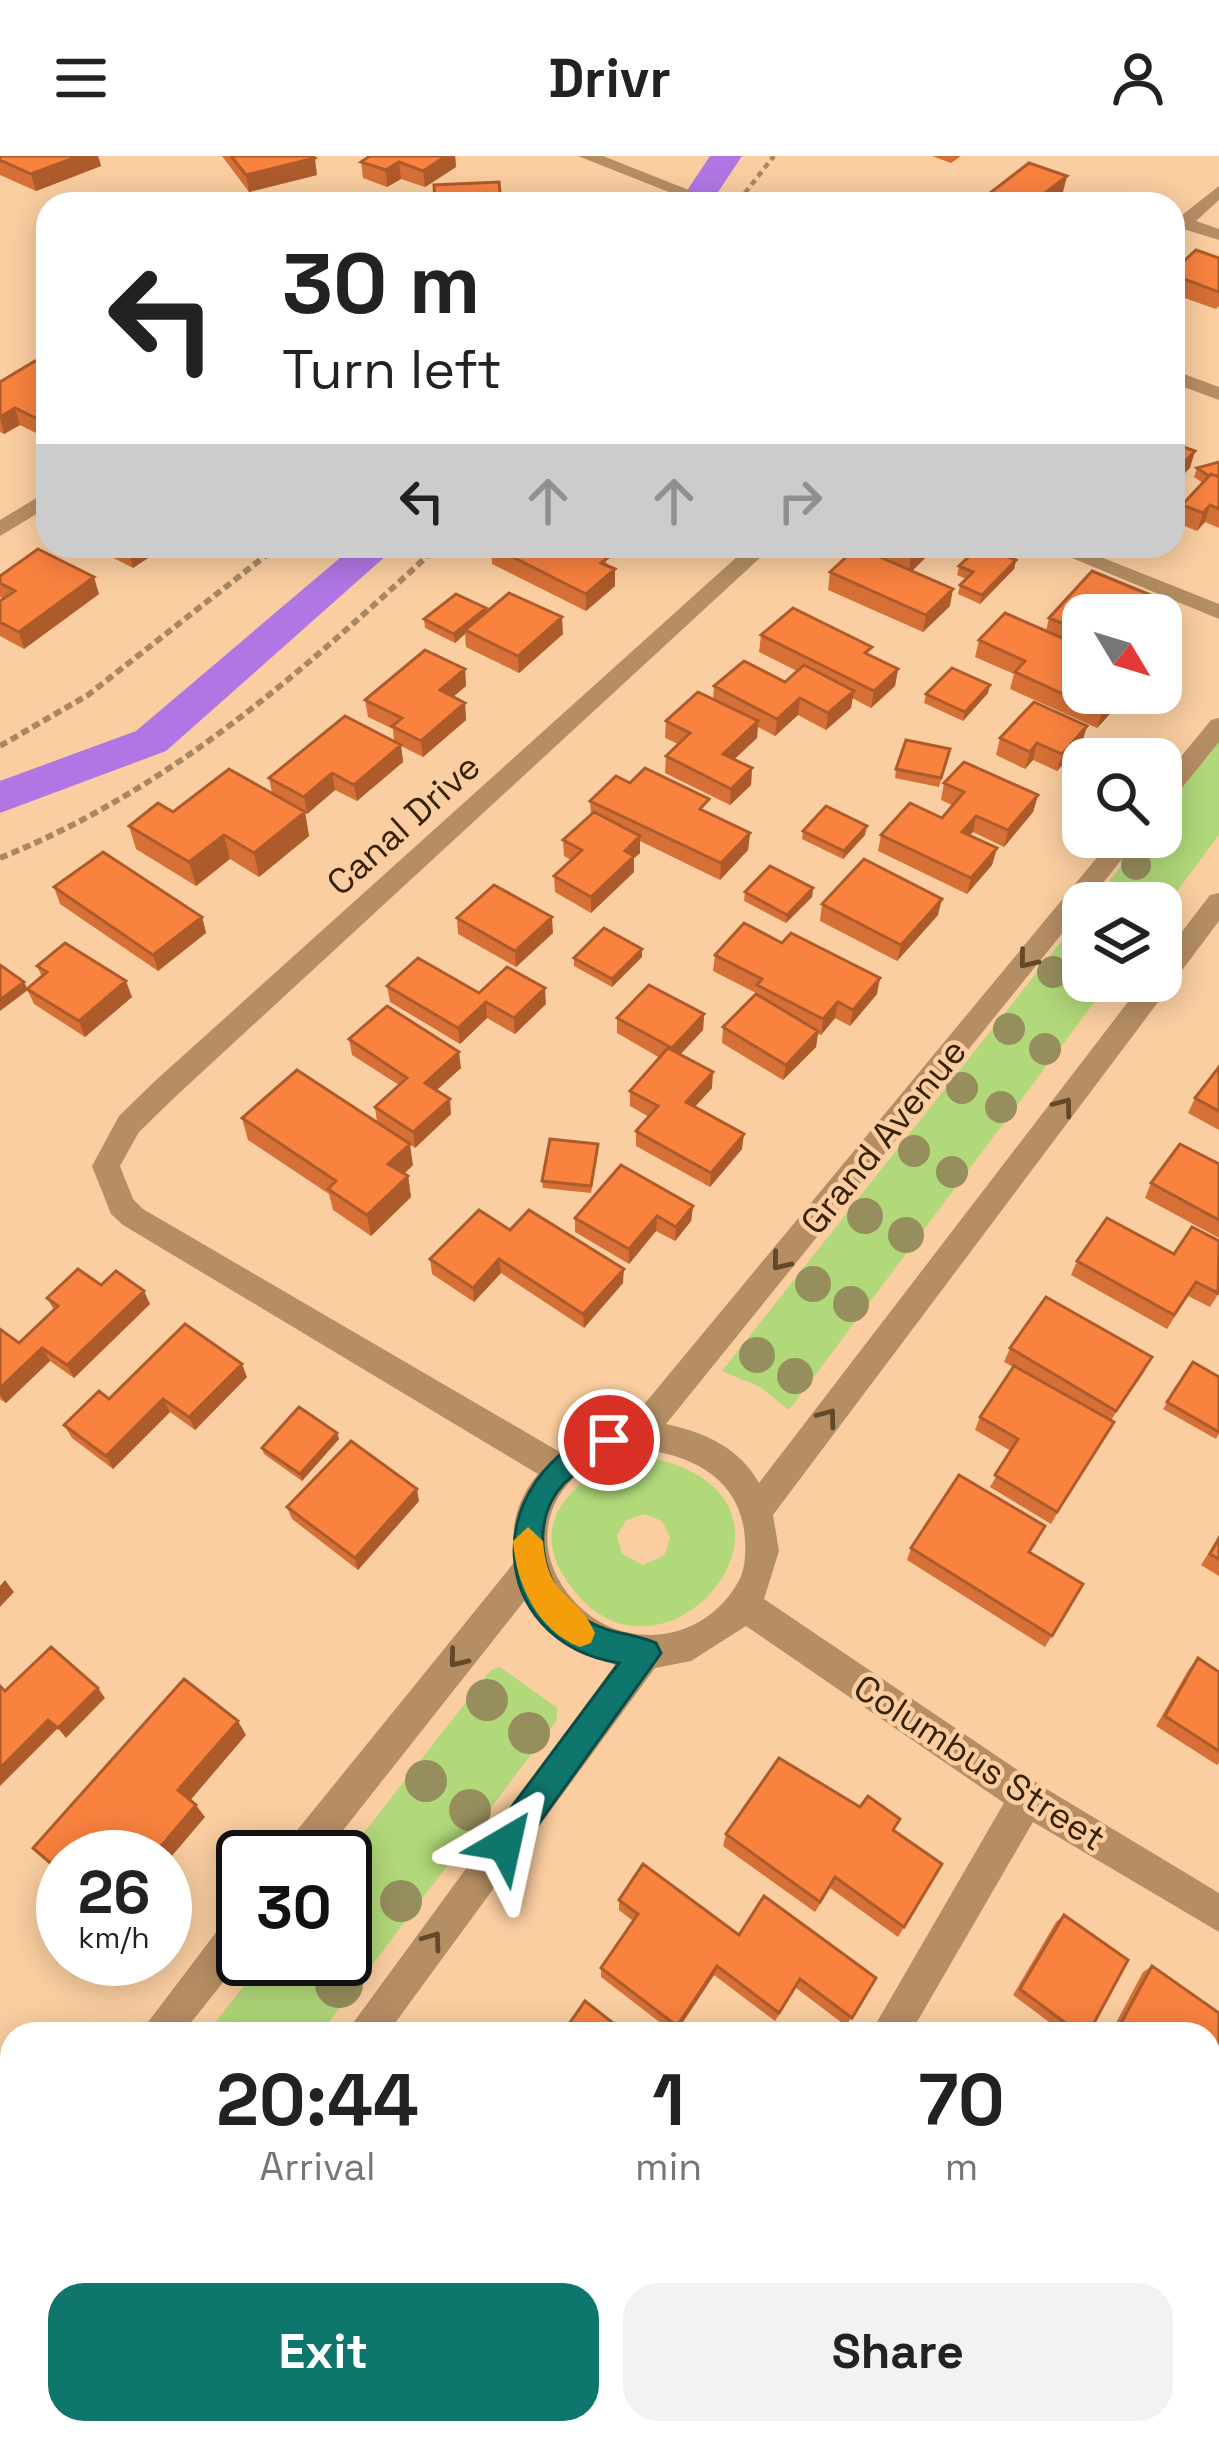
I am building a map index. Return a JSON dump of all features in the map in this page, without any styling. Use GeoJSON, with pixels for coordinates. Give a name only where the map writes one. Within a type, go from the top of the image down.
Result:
{"type":"FeatureCollection","features":[{"type":"Feature","properties":{"kind":"street"},"geometry":{"type":"LineString","coordinates":[[587,156],[682,192]]}},
{"type":"Feature","properties":{"kind":"street"},"geometry":{"type":"LineString","coordinates":[[1185,221],[1219,190]]}},
{"type":"Feature","properties":{"kind":"street"},"geometry":{"type":"LineString","coordinates":[[1185,224],[1219,235]]}},
{"type":"Feature","properties":{"kind":"street"},"geometry":{"type":"LineString","coordinates":[[1185,381],[1219,394]]}},
{"type":"Feature","properties":{"kind":"street"},"geometry":{"type":"LineString","coordinates":[[0,503],[23,514]]}},
{"type":"Feature","properties":{"kind":"street"},"geometry":{"type":"LineString","coordinates":[[0,530],[36,505]]}},
{"type":"Feature","properties":{"kind":"street","name":"Canal Drive"},"geometry":{"type":"LineString","coordinates":[[559,1469],[133,1216],[121,1206],[106,1166],[129,1124],[165,1089],[749,558]]}},
{"type":"Feature","properties":{"kind":"street"},"geometry":{"type":"LineString","coordinates":[[1084,558],[1219,612]]}},
{"type":"Feature","properties":{"kind":"street"},"geometry":{"type":"LineString","coordinates":[[1182,771],[1219,726]]}},
{"type":"Feature","properties":{"kind":"street","name":"Grand Avenue"},"geometry":{"type":"LineString","coordinates":[[638,1435],[1111,858]]}},
{"type":"Feature","properties":{"kind":"street"},"geometry":{"type":"LineString","coordinates":[[1182,951],[1219,902]]}},
{"type":"Feature","properties":{"kind":"street"},"geometry":{"type":"LineString","coordinates":[[758,1510],[1143,1002]]}},
{"type":"Feature","properties":{"kind":"street"},"geometry":{"type":"LineString","coordinates":[[638,1435],[676,1439],[711,1454],[739,1478],[758,1510],[763,1542],[759,1575],[744,1605],[718,1631],[683,1647],[645,1653],[606,1646],[571,1628],[545,1601],[530,1568],[528,1532],[538,1498],[559,1469],[609,1440],[638,1435]]}},
{"type":"Feature","properties":{"kind":"street"},"geometry":{"type":"LineString","coordinates":[[321,1830],[530,1568]]}},
{"type":"Feature","properties":{"kind":"street","name":"Columbus Street"},"geometry":{"type":"LineString","coordinates":[[744,1605],[1027,1798],[1219,1914]]}},
{"type":"Feature","properties":{"kind":"street"},"geometry":{"type":"LineString","coordinates":[[373,2022],[645,1653]]}},
{"type":"Feature","properties":{"kind":"street"},"geometry":{"type":"LineString","coordinates":[[896,2022],[1027,1798]]}},
{"type":"Feature","properties":{"kind":"street"},"geometry":{"type":"LineString","coordinates":[[168,2022],[216,1961]]}},
{"type":"Feature","properties":{"kind":"path"},"geometry":{"type":"LineString","coordinates":[[746,192],[774,156]]}},
{"type":"Feature","properties":{"kind":"path"},"geometry":{"type":"LineString","coordinates":[[0,746],[88,694],[263,558]]}},
{"type":"Feature","properties":{"kind":"path"},"geometry":{"type":"LineString","coordinates":[[0,858],[133,796],[220,736],[307,667],[425,558]]}},
{"type":"Feature","properties":{"kind":"green space"},"geometry":{"type":"Polygon","coordinates":[[[1219,742],[1219,835],[1182,885],[1109,882],[1127,858],[1182,858],[1182,789],[1219,742]]]}},
{"type":"Feature","properties":{"kind":"green space"},"geometry":{"type":"Polygon","coordinates":[[[1062,941],[1062,1002],[1094,1002],[789,1410],[760,1387],[722,1371],[1062,941]]]}},
{"type":"Feature","properties":{"kind":"green space"},"geometry":{"type":"Polygon","coordinates":[[[647,1457],[705,1480],[732,1514],[733,1552],[715,1588],[683,1615],[643,1626],[601,1615],[563,1575],[553,1552],[552,1531],[570,1495],[605,1469],[647,1457]],[[644,1514],[626,1520],[617,1536],[622,1554],[643,1565],[665,1555],[670,1537],[662,1521],[644,1514]]]}},
{"type":"Feature","properties":{"kind":"green space"},"geometry":{"type":"Polygon","coordinates":[[[500,1667],[557,1708],[557,1720],[372,1965],[372,1830],[366,1830],[491,1670],[500,1667]]]}},
{"type":"Feature","properties":{"kind":"green space"},"geometry":{"type":"Polygon","coordinates":[[[244,1986],[356,1986],[329,2022],[215,2022],[244,1986]]]}},
{"type":"Feature","properties":{"kind":"building"},"geometry":{"type":"Polygon","coordinates":[[[0,156],[79,156],[31,174],[0,156]]]}},
{"type":"Feature","properties":{"kind":"building"},"geometry":{"type":"Polygon","coordinates":[[[231,156],[313,156],[315,158],[246,175],[231,156]]]}},
{"type":"Feature","properties":{"kind":"building"},"geometry":{"type":"Polygon","coordinates":[[[370,156],[446,156],[423,171],[399,162],[386,170],[361,162],[370,156]]]}},
{"type":"Feature","properties":{"kind":"building"},"geometry":{"type":"Polygon","coordinates":[[[1029,163],[1067,176],[1046,192],[991,192],[1029,163]]]}},
{"type":"Feature","properties":{"kind":"building"},"geometry":{"type":"Polygon","coordinates":[[[499,182],[500,192],[434,192],[434,185],[499,182]]]}},
{"type":"Feature","properties":{"kind":"building"},"geometry":{"type":"Polygon","coordinates":[[[1196,250],[1219,258],[1219,292],[1185,279],[1185,260],[1196,250]]]}},
{"type":"Feature","properties":{"kind":"building"},"geometry":{"type":"Polygon","coordinates":[[[36,361],[36,418],[15,408],[0,417],[0,382],[36,361]]]}},
{"type":"Feature","properties":{"kind":"building"},"geometry":{"type":"Polygon","coordinates":[[[1219,462],[1219,477],[1197,468],[1219,462]]]}},
{"type":"Feature","properties":{"kind":"building"},"geometry":{"type":"Polygon","coordinates":[[[1211,474],[1219,477],[1219,509],[1210,505],[1203,513],[1185,506],[1211,474]]]}},
{"type":"Feature","properties":{"kind":"building"},"geometry":{"type":"Polygon","coordinates":[[[36,550],[36,558],[56,558],[94,577],[19,632],[0,622],[0,601],[15,591],[0,583],[0,576],[36,550]]]}},
{"type":"Feature","properties":{"kind":"building"},"geometry":{"type":"Polygon","coordinates":[[[515,558],[607,558],[601,563],[615,569],[586,594],[515,558]]]}},
{"type":"Feature","properties":{"kind":"building"},"geometry":{"type":"Polygon","coordinates":[[[845,558],[882,558],[953,589],[926,615],[830,572],[845,558]]]}},
{"type":"Feature","properties":{"kind":"building"},"geometry":{"type":"Polygon","coordinates":[[[967,558],[1016,560],[982,595],[960,585],[973,572],[959,566],[967,558]]]}},
{"type":"Feature","properties":{"kind":"building"},"geometry":{"type":"Polygon","coordinates":[[[1092,571],[1148,594],[1071,594],[1092,571]]]}},
{"type":"Feature","properties":{"kind":"building"},"geometry":{"type":"Polygon","coordinates":[[[509,593],[562,617],[518,656],[465,630],[509,593]]]}},
{"type":"Feature","properties":{"kind":"building"},"geometry":{"type":"Polygon","coordinates":[[[456,594],[486,608],[454,634],[424,619],[456,594]]]}},
{"type":"Feature","properties":{"kind":"building"},"geometry":{"type":"Polygon","coordinates":[[[1062,604],[1062,623],[1049,618],[1062,604]]]}},
{"type":"Feature","properties":{"kind":"building"},"geometry":{"type":"Polygon","coordinates":[[[793,608],[872,647],[865,653],[898,669],[874,691],[761,635],[793,608]]]}},
{"type":"Feature","properties":{"kind":"building"},"geometry":{"type":"Polygon","coordinates":[[[1005,613],[1062,638],[1062,694],[1015,672],[1025,661],[979,640],[1005,613]]]}},
{"type":"Feature","properties":{"kind":"building"},"geometry":{"type":"Polygon","coordinates":[[[425,650],[465,669],[440,690],[465,703],[421,741],[392,726],[402,718],[365,700],[425,650]]]}},
{"type":"Feature","properties":{"kind":"building"},"geometry":{"type":"Polygon","coordinates":[[[744,661],[785,682],[804,665],[854,691],[828,713],[800,698],[777,719],[714,686],[744,661]]]}},
{"type":"Feature","properties":{"kind":"building"},"geometry":{"type":"Polygon","coordinates":[[[952,668],[990,685],[965,712],[926,694],[952,668]]]}},
{"type":"Feature","properties":{"kind":"building"},"geometry":{"type":"Polygon","coordinates":[[[698,692],[758,721],[723,754],[752,768],[731,789],[666,756],[690,733],[666,721],[698,692]]]}},
{"type":"Feature","properties":{"kind":"building"},"geometry":{"type":"Polygon","coordinates":[[[1034,702],[1087,726],[1076,738],[1062,738],[1062,754],[1037,743],[1030,752],[1000,738],[1034,702]]]}},
{"type":"Feature","properties":{"kind":"building"},"geometry":{"type":"Polygon","coordinates":[[[345,716],[401,745],[354,785],[332,773],[304,797],[269,778],[345,716]]]}},
{"type":"Feature","properties":{"kind":"building"},"geometry":{"type":"Polygon","coordinates":[[[906,740],[950,749],[941,778],[896,769],[906,740]]]}},
{"type":"Feature","properties":{"kind":"building"},"geometry":{"type":"Polygon","coordinates":[[[964,762],[1038,795],[1008,830],[976,816],[962,832],[997,848],[971,878],[881,835],[910,803],[942,818],[964,792],[944,783],[964,762]]]}},
{"type":"Feature","properties":{"kind":"building"},"geometry":{"type":"Polygon","coordinates":[[[645,768],[709,799],[700,809],[750,833],[721,863],[590,801],[616,776],[630,783],[645,768]]]}},
{"type":"Feature","properties":{"kind":"building"},"geometry":{"type":"Polygon","coordinates":[[[229,769],[305,812],[254,853],[224,835],[189,862],[129,826],[158,803],[173,812],[229,769]]]}},
{"type":"Feature","properties":{"kind":"building"},"geometry":{"type":"Polygon","coordinates":[[[826,806],[867,826],[844,851],[803,831],[826,806]]]}},
{"type":"Feature","properties":{"kind":"building"},"geometry":{"type":"Polygon","coordinates":[[[594,812],[640,836],[625,851],[634,856],[591,897],[554,876],[582,850],[563,840],[594,812]]]}},
{"type":"Feature","properties":{"kind":"building"},"geometry":{"type":"Polygon","coordinates":[[[103,852],[202,917],[153,955],[54,887],[103,852]]]}},
{"type":"Feature","properties":{"kind":"building"},"geometry":{"type":"Polygon","coordinates":[[[864,859],[942,899],[901,945],[822,904],[864,859]]]}},
{"type":"Feature","properties":{"kind":"building"},"geometry":{"type":"Polygon","coordinates":[[[770,866],[813,888],[787,915],[745,892],[770,866]]]}},
{"type":"Feature","properties":{"kind":"building"},"geometry":{"type":"Polygon","coordinates":[[[494,885],[552,917],[515,951],[457,918],[494,885]]]}},
{"type":"Feature","properties":{"kind":"building"},"geometry":{"type":"Polygon","coordinates":[[[744,923],[782,943],[791,933],[880,978],[853,1010],[838,1002],[823,1019],[757,985],[762,979],[715,955],[744,923]]]}},
{"type":"Feature","properties":{"kind":"building"},"geometry":{"type":"Polygon","coordinates":[[[604,928],[642,949],[612,979],[574,958],[604,928]]]}},
{"type":"Feature","properties":{"kind":"building"},"geometry":{"type":"Polygon","coordinates":[[[65,943],[126,981],[79,1021],[27,989],[47,972],[37,966],[65,943]]]}},
{"type":"Feature","properties":{"kind":"building"},"geometry":{"type":"Polygon","coordinates":[[[418,958],[479,993],[507,967],[545,988],[514,1018],[486,1002],[458,1028],[387,986],[418,958]]]}},
{"type":"Feature","properties":{"kind":"building"},"geometry":{"type":"Polygon","coordinates":[[[0,965],[24,982],[0,1000],[0,965]]]}},
{"type":"Feature","properties":{"kind":"building"},"geometry":{"type":"Polygon","coordinates":[[[649,985],[704,1014],[672,1048],[617,1018],[649,985]]]}},
{"type":"Feature","properties":{"kind":"building"},"geometry":{"type":"Polygon","coordinates":[[[756,994],[818,1031],[786,1065],[723,1027],[756,994]]]}},
{"type":"Feature","properties":{"kind":"building"},"geometry":{"type":"Polygon","coordinates":[[[387,1006],[459,1052],[425,1083],[450,1099],[413,1132],[375,1107],[407,1078],[349,1039],[387,1006]]]}},
{"type":"Feature","properties":{"kind":"building"},"geometry":{"type":"Polygon","coordinates":[[[668,1048],[713,1072],[686,1102],[744,1134],[711,1173],[636,1131],[658,1106],[630,1091],[668,1048]]]}},
{"type":"Feature","properties":{"kind":"building"},"geometry":{"type":"Polygon","coordinates":[[[1219,1067],[1219,1111],[1195,1098],[1219,1067]]]}},
{"type":"Feature","properties":{"kind":"building"},"geometry":{"type":"Polygon","coordinates":[[[297,1070],[410,1144],[388,1164],[408,1176],[367,1215],[328,1189],[336,1181],[242,1118],[297,1070]]]}},
{"type":"Feature","properties":{"kind":"building"},"geometry":{"type":"Polygon","coordinates":[[[550,1139],[598,1144],[591,1186],[542,1181],[550,1139]]]}},
{"type":"Feature","properties":{"kind":"building"},"geometry":{"type":"Polygon","coordinates":[[[1180,1144],[1219,1164],[1219,1220],[1151,1183],[1180,1144]]]}},
{"type":"Feature","properties":{"kind":"building"},"geometry":{"type":"Polygon","coordinates":[[[621,1165],[693,1206],[676,1227],[657,1216],[629,1249],[575,1218],[621,1165]]]}},
{"type":"Feature","properties":{"kind":"building"},"geometry":{"type":"Polygon","coordinates":[[[479,1210],[510,1230],[529,1210],[624,1269],[583,1314],[499,1259],[473,1288],[430,1259],[479,1210]]]}},
{"type":"Feature","properties":{"kind":"building"},"geometry":{"type":"Polygon","coordinates":[[[1107,1218],[1174,1254],[1192,1227],[1219,1241],[1218,1293],[1196,1282],[1174,1315],[1077,1261],[1107,1218]]]}},
{"type":"Feature","properties":{"kind":"building"},"geometry":{"type":"Polygon","coordinates":[[[78,1269],[101,1285],[116,1271],[144,1291],[67,1365],[42,1348],[0,1388],[0,1329],[19,1343],[58,1306],[47,1298],[78,1269]]]}},
{"type":"Feature","properties":{"kind":"building"},"geometry":{"type":"Polygon","coordinates":[[[1046,1297],[1152,1357],[1116,1411],[1010,1348],[1046,1297]]]}},
{"type":"Feature","properties":{"kind":"building"},"geometry":{"type":"Polygon","coordinates":[[[185,1324],[242,1364],[189,1417],[163,1399],[106,1456],[64,1425],[99,1391],[109,1399],[185,1324]]]}},
{"type":"Feature","properties":{"kind":"building"},"geometry":{"type":"Polygon","coordinates":[[[1193,1362],[1219,1377],[1219,1432],[1167,1402],[1193,1362]]]}},
{"type":"Feature","properties":{"kind":"building"},"geometry":{"type":"Polygon","coordinates":[[[1014,1366],[1114,1422],[1057,1512],[995,1475],[1018,1439],[980,1417],[1014,1366]]]}},
{"type":"Feature","properties":{"kind":"building"},"geometry":{"type":"Polygon","coordinates":[[[299,1407],[337,1433],[300,1474],[262,1448],[299,1407]]]}},
{"type":"Feature","properties":{"kind":"building"},"geometry":{"type":"Polygon","coordinates":[[[351,1441],[417,1489],[355,1558],[287,1507],[351,1441]]]}},
{"type":"Feature","properties":{"kind":"building"},"geometry":{"type":"Polygon","coordinates":[[[959,1475],[1045,1526],[1029,1552],[1083,1584],[1052,1636],[911,1548],[959,1475]]]}},
{"type":"Feature","properties":{"kind":"building"},"geometry":{"type":"Polygon","coordinates":[[[1219,1538],[1219,1559],[1210,1554],[1219,1538]]]}},
{"type":"Feature","properties":{"kind":"building"},"geometry":{"type":"Polygon","coordinates":[[[51,1647],[98,1688],[58,1728],[48,1720],[0,1768],[0,1686],[5,1691],[51,1647]]]}},
{"type":"Feature","properties":{"kind":"building"},"geometry":{"type":"Polygon","coordinates":[[[1198,1658],[1219,1672],[1219,1751],[1165,1716],[1198,1658]]]}},
{"type":"Feature","properties":{"kind":"building"},"geometry":{"type":"Polygon","coordinates":[[[184,1679],[238,1721],[178,1790],[196,1805],[175,1830],[49,1830],[184,1679]]]}},
{"type":"Feature","properties":{"kind":"building"},"geometry":{"type":"Polygon","coordinates":[[[779,1758],[860,1807],[868,1796],[900,1819],[893,1830],[942,1864],[904,1927],[835,1877],[820,1902],[726,1834],[779,1758]]]}},
{"type":"Feature","properties":{"kind":"building"},"geometry":{"type":"Polygon","coordinates":[[[643,1864],[739,1935],[764,1896],[876,1978],[852,2018],[800,1979],[779,2013],[717,1966],[680,2022],[672,2022],[601,1968],[638,1914],[619,1900],[643,1864]]]}},
{"type":"Feature","properties":{"kind":"building"},"geometry":{"type":"Polygon","coordinates":[[[1064,1915],[1128,1960],[1094,2022],[1064,2022],[1020,1989],[1064,1915]]]}},
{"type":"Feature","properties":{"kind":"building"},"geometry":{"type":"Polygon","coordinates":[[[1152,1966],[1219,2013],[1219,2022],[1122,2022],[1152,1966]]]}},
{"type":"Feature","properties":{"kind":"building"},"geometry":{"type":"Polygon","coordinates":[[[585,2001],[612,2022],[570,2022],[585,2001]]]}},
{"type":"Feature","properties":{"kind":"waterway"},"geometry":{"type":"LineString","coordinates":[[702,192],[726,156]]}},
{"type":"Feature","properties":{"kind":"waterway"},"geometry":{"type":"LineString","coordinates":[[0,798],[151,741],[364,558]]}},
{"type":"Feature","properties":{"kind":"slow traffic"},"geometry":{"type":"LineString","coordinates":[[528,1541],[530,1568],[545,1601],[580,1633]]}},
{"type":"Feature","properties":{"kind":"route"},"geometry":{"type":"LineString","coordinates":[[505,1844],[645,1653],[606,1646],[571,1628],[545,1601],[530,1568],[528,1532],[538,1498],[559,1469],[609,1440]]}}]}
